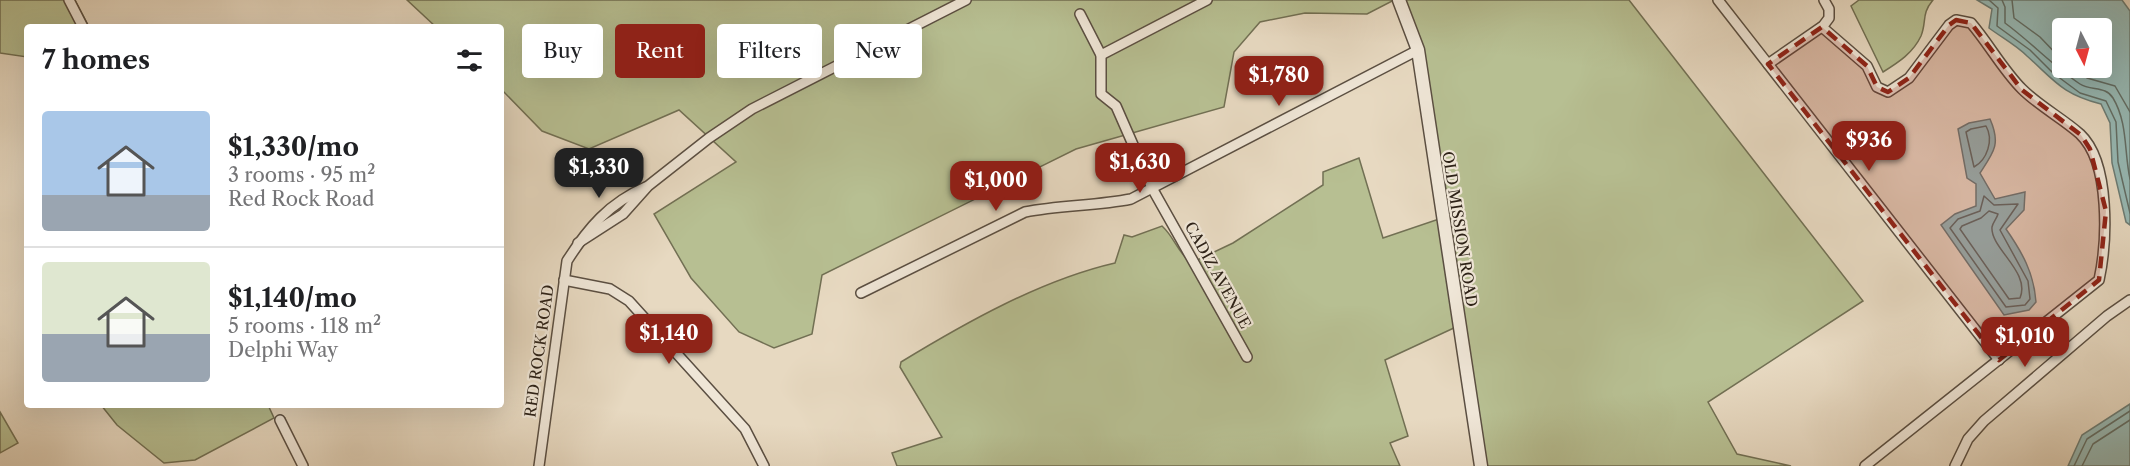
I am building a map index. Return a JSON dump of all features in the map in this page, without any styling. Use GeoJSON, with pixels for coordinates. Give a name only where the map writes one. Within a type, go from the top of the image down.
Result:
{"type":"FeatureCollection","features":[{"type":"Feature","properties":{"kind":"street"},"geometry":{"type":"LineString","coordinates":[[69,0],[81,24]]}},
{"type":"Feature","properties":{"kind":"street","name":"RED ROCK ROAD"},"geometry":{"type":"LineString","coordinates":[[578,243],[616,218],[648,186],[709,138],[752,109],[966,0]]}},
{"type":"Feature","properties":{"kind":"street"},"geometry":{"type":"LineString","coordinates":[[1101,55],[1208,0]]}},
{"type":"Feature","properties":{"kind":"street","name":"OLD MISSION ROAD"},"geometry":{"type":"LineString","coordinates":[[1399,0],[1418,50],[1481,466]]}},
{"type":"Feature","properties":{"kind":"street"},"geometry":{"type":"LineString","coordinates":[[1718,0],[2000,360]]}},
{"type":"Feature","properties":{"kind":"street"},"geometry":{"type":"LineString","coordinates":[[1768,64],[1822,27],[1830,18],[1829,9],[1824,0]]}},
{"type":"Feature","properties":{"kind":"street","name":"CADIZ AVENUE"},"geometry":{"type":"LineString","coordinates":[[1080,14],[1101,55],[1101,94],[1116,106],[1152,188],[1247,357]]}},
{"type":"Feature","properties":{"kind":"street"},"geometry":{"type":"LineString","coordinates":[[1822,27],[1867,66],[1875,84],[1882,90],[1894,90],[1909,78],[1941,33],[1956,21],[1971,24],[2022,90],[2081,135],[2090,149],[2097,168],[2106,211],[2105,253],[2099,280],[1865,466]]}},
{"type":"Feature","properties":{"kind":"street"},"geometry":{"type":"LineString","coordinates":[[861,293],[1025,212],[1131,199],[1418,50]]}},
{"type":"Feature","properties":{"kind":"street","name":"RED ROCK ROAD"},"geometry":{"type":"LineString","coordinates":[[538,466],[567,261],[582,235],[610,207],[627,195],[648,186]]}},
{"type":"Feature","properties":{"kind":"street"},"geometry":{"type":"LineString","coordinates":[[610,207],[616,218]]}},
{"type":"Feature","properties":{"kind":"street"},"geometry":{"type":"LineString","coordinates":[[564,280],[610,289],[629,302],[745,429],[764,466]]}},
{"type":"Feature","properties":{"kind":"street"},"geometry":{"type":"LineString","coordinates":[[1955,466],[1968,439],[1984,421],[2107,316],[2130,300]]}},
{"type":"Feature","properties":{"kind":"street"},"geometry":{"type":"LineString","coordinates":[[280,420],[303,466]]}},
{"type":"Feature","properties":{"kind":"highlighted area"},"geometry":{"type":"Polygon","coordinates":[[[1956,20],[1971,23],[2022,90],[2081,135],[2090,149],[2106,211],[2099,280],[1999,360],[1768,64],[1822,27],[1867,66],[1877,87],[1888,92],[1909,78],[1949,25],[1956,20]]]}},
{"type":"Feature","properties":{"kind":"green space"},"geometry":{"type":"Polygon","coordinates":[[[0,0],[75,0],[87,24],[24,24],[24,57],[0,53],[0,0]]]}},
{"type":"Feature","properties":{"kind":"green space"},"geometry":{"type":"Polygon","coordinates":[[[407,0],[1394,0],[1367,14],[1305,13],[1260,22],[1234,52],[1224,107],[1076,149],[822,275],[812,334],[774,348],[739,332],[691,278],[654,214],[736,162],[679,110],[589,149],[542,131],[504,92],[504,24],[433,24],[407,0]]]}},
{"type":"Feature","properties":{"kind":"green space"},"geometry":{"type":"Polygon","coordinates":[[[1403,0],[1629,0],[1863,301],[1708,402],[1737,454],[1791,466],[1486,466],[1403,0]]]}},
{"type":"Feature","properties":{"kind":"green space"},"geometry":{"type":"Polygon","coordinates":[[[1859,0],[1933,0],[1927,9],[1923,31],[1918,42],[1905,57],[1883,72],[1851,6],[1859,0]]]}},
{"type":"Feature","properties":{"kind":"green space"},"geometry":{"type":"Polygon","coordinates":[[[1359,158],[1383,238],[1439,219],[1456,327],[1385,360],[1408,436],[1390,443],[1400,466],[897,466],[892,453],[942,437],[900,367],[901,362],[1004,304],[1059,280],[1115,263],[1124,235],[1132,237],[1162,226],[1191,263],[1233,243],[1323,185],[1323,172],[1359,158]]]}},
{"type":"Feature","properties":{"kind":"green space"},"geometry":{"type":"Polygon","coordinates":[[[103,408],[269,408],[274,418],[195,460],[164,463],[117,425],[103,408]]]}},
{"type":"Feature","properties":{"kind":"green space"},"geometry":{"type":"Polygon","coordinates":[[[0,412],[18,443],[0,453],[0,412]]]}},
{"type":"Feature","properties":{"kind":"water"},"geometry":{"type":"Polygon","coordinates":[[[1977,0],[2122,0],[2130,11],[2130,225],[2126,222],[2112,163],[2110,123],[2101,104],[2077,96],[2060,86],[2018,48],[1989,28],[1992,9],[1977,0]]]}},
{"type":"Feature","properties":{"kind":"water"},"geometry":{"type":"Polygon","coordinates":[[[1990,119],[1995,135],[1994,148],[1980,173],[1995,199],[2025,192],[2024,210],[2006,229],[2026,263],[2033,282],[2036,302],[2029,310],[2004,315],[1941,225],[1955,214],[1976,206],[1976,184],[1967,178],[1958,129],[1969,123],[1990,119]]]}},
{"type":"Feature","properties":{"kind":"water"},"geometry":{"type":"Polygon","coordinates":[[[2130,404],[2130,466],[2068,466],[2082,435],[2130,404]]]}}]}
